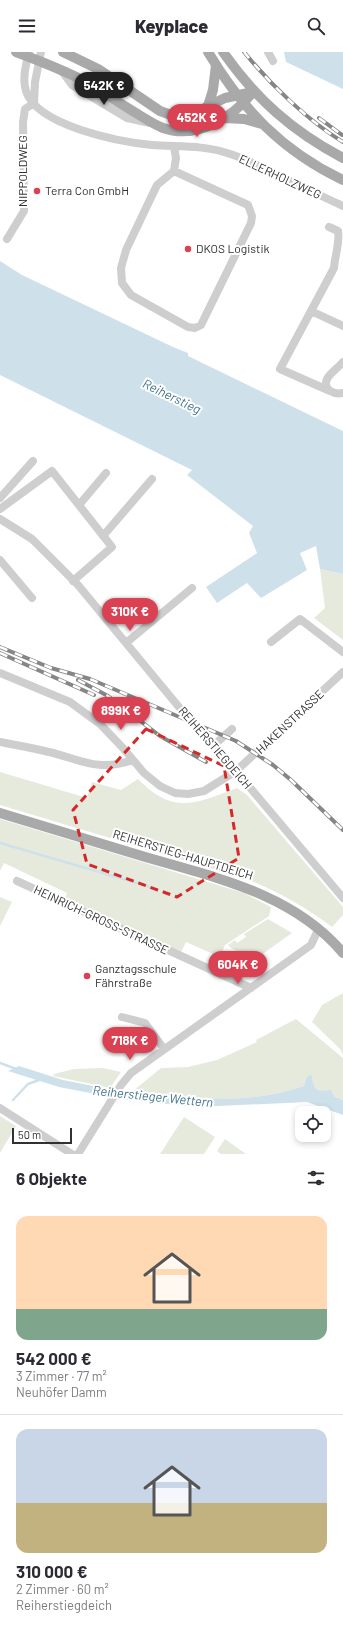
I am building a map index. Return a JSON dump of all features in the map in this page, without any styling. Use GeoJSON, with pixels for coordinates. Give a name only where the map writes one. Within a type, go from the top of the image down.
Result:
{"type":"FeatureCollection","features":[{"type":"Feature","properties":{"kind":"main road"},"geometry":{"type":"LineString","coordinates":[[16,52],[40,56],[86,82],[154,124],[170,130],[185,131],[205,127],[224,118],[244,104],[254,92]]}},
{"type":"Feature","properties":{"kind":"main road"},"geometry":{"type":"LineString","coordinates":[[63,52],[98,69],[160,111],[174,116],[189,116],[226,98],[254,92]]}},
{"type":"Feature","properties":{"kind":"main road"},"geometry":{"type":"LineString","coordinates":[[208,52],[236,95],[262,124],[297,154],[343,180]]}},
{"type":"Feature","properties":{"kind":"main road"},"geometry":{"type":"LineString","coordinates":[[223,52],[254,92],[276,114],[292,127],[343,158]]}},
{"type":"Feature","properties":{"kind":"main road"},"geometry":{"type":"LineString","coordinates":[[208,106],[213,90],[216,65]]}},
{"type":"Feature","properties":{"kind":"main road"},"geometry":{"type":"LineString","coordinates":[[224,118],[244,119],[262,124]]}},
{"type":"Feature","properties":{"kind":"main road","name":"REIHERSTIEG-HAUPTDEICH"},"geometry":{"type":"LineString","coordinates":[[0,813],[244,886],[293,911],[318,930],[343,953]]}},
{"type":"Feature","properties":{"kind":"street"},"geometry":{"type":"LineString","coordinates":[[268,52],[273,61]]}},
{"type":"Feature","properties":{"kind":"street","name":"ELLERHOLZWEG"},"geometry":{"type":"LineString","coordinates":[[28,54],[25,72],[26,90],[41,112],[51,118],[84,131],[116,140],[227,152],[259,165],[343,206]]}},
{"type":"Feature","properties":{"kind":"street"},"geometry":{"type":"LineString","coordinates":[[34,103],[35,82],[40,56]]}},
{"type":"Feature","properties":{"kind":"street","name":"NIPPOLDWEG"},"geometry":{"type":"LineString","coordinates":[[7,239],[24,210],[22,122],[25,109],[34,103]]}},
{"type":"Feature","properties":{"kind":"street"},"geometry":{"type":"LineString","coordinates":[[174,147],[176,158],[174,171],[157,184],[126,250],[121,268],[122,283],[131,295],[188,327],[195,328],[201,325],[251,223],[252,216],[248,205],[174,171]]}},
{"type":"Feature","properties":{"kind":"street"},"geometry":{"type":"LineString","coordinates":[[329,227],[338,231],[339,240],[335,254],[334,268],[280,370],[336,394],[343,393]]}},
{"type":"Feature","properties":{"kind":"street"},"geometry":{"type":"LineString","coordinates":[[311,311],[343,326]]}},
{"type":"Feature","properties":{"kind":"street"},"geometry":{"type":"LineString","coordinates":[[330,391],[326,386],[327,379],[343,362]]}},
{"type":"Feature","properties":{"kind":"street"},"geometry":{"type":"LineString","coordinates":[[0,498],[33,461]]}},
{"type":"Feature","properties":{"kind":"street"},"geometry":{"type":"LineString","coordinates":[[0,509],[52,471],[112,547],[73,581]]}},
{"type":"Feature","properties":{"kind":"street"},"geometry":{"type":"LineString","coordinates":[[79,505],[106,473]]}},
{"type":"Feature","properties":{"kind":"street"},"geometry":{"type":"LineString","coordinates":[[103,536],[152,479]]}},
{"type":"Feature","properties":{"kind":"street","name":"REIHERSTIEGDEICH"},"geometry":{"type":"LineString","coordinates":[[0,519],[32,539],[73,581],[343,898]]}},
{"type":"Feature","properties":{"kind":"street"},"geometry":{"type":"LineString","coordinates":[[0,560],[32,598]]}},
{"type":"Feature","properties":{"kind":"street"},"geometry":{"type":"LineString","coordinates":[[126,644],[192,588]]}},
{"type":"Feature","properties":{"kind":"street"},"geometry":{"type":"LineString","coordinates":[[272,642],[300,619],[343,652]]}},
{"type":"Feature","properties":{"kind":"street","name":"HAKENSTRASSE"},"geometry":{"type":"LineString","coordinates":[[0,673],[70,702],[100,724],[144,773],[160,786],[175,793],[188,794],[204,791],[236,771],[343,672]]}},
{"type":"Feature","properties":{"kind":"street"},"geometry":{"type":"LineString","coordinates":[[213,746],[232,728]]}},
{"type":"Feature","properties":{"kind":"street"},"geometry":{"type":"LineString","coordinates":[[0,742],[50,752],[92,765],[120,765],[133,760]]}},
{"type":"Feature","properties":{"kind":"street","name":"HEINRICH-GROSS-STRASSE"},"geometry":{"type":"LineString","coordinates":[[17,881],[251,988]]}},
{"type":"Feature","properties":{"kind":"street"},"geometry":{"type":"LineString","coordinates":[[1,1109],[79,1153],[121,1085],[131,1073],[311,945],[318,930]]}},
{"type":"Feature","properties":{"kind":"street"},"geometry":{"type":"LineString","coordinates":[[122,1017],[145,1023],[164,1049]]}},
{"type":"Feature","properties":{"kind":"highlighted area"},"geometry":{"type":"Polygon","coordinates":[[[146,729],[224,766],[239,858],[177,897],[87,864],[73,810],[146,729]]]}},
{"type":"Feature","properties":{"kind":"shaded area"},"geometry":{"type":"Polygon","coordinates":[[[320,569],[343,574],[343,640],[314,618],[325,608],[320,569]]]}},
{"type":"Feature","properties":{"kind":"shaded area"},"geometry":{"type":"Polygon","coordinates":[[[0,772],[87,798],[92,782],[121,790],[138,779],[162,798],[174,802],[185,803],[196,802],[237,788],[247,795],[343,907],[343,915],[332,927],[291,900],[247,879],[0,805],[0,772]]]}},
{"type":"Feature","properties":{"kind":"shaded area"},"geometry":{"type":"Polygon","coordinates":[[[0,819],[244,893],[271,907],[269,916],[225,945],[220,957],[186,942],[181,952],[65,898],[67,893],[4,863],[0,871],[0,819]]]}},
{"type":"Feature","properties":{"kind":"shaded area"},"geometry":{"type":"Polygon","coordinates":[[[0,897],[12,902],[0,926],[0,897]]]}},
{"type":"Feature","properties":{"kind":"shaded area"},"geometry":{"type":"Polygon","coordinates":[[[268,919],[292,933],[254,960],[228,945],[235,940],[237,943],[246,937],[244,934],[268,919]]]}},
{"type":"Feature","properties":{"kind":"shaded area"},"geometry":{"type":"Polygon","coordinates":[[[343,993],[343,1055],[340,1049],[312,1022],[322,1005],[343,993]]]}},
{"type":"Feature","properties":{"kind":"shaded area"},"geometry":{"type":"Polygon","coordinates":[[[296,1019],[343,1058],[343,1100],[335,1097],[333,1093],[316,1090],[313,1086],[312,1076],[306,1078],[304,1086],[262,1096],[240,1098],[219,1099],[176,1097],[133,1091],[161,1068],[188,1067],[217,1060],[257,1042],[256,1040],[296,1019]]]}},
{"type":"Feature","properties":{"kind":"shaded area"},"geometry":{"type":"Polygon","coordinates":[[[103,1068],[121,1072],[110,1088],[53,1076],[54,1074],[74,1069],[103,1068]]]}},
{"type":"Feature","properties":{"kind":"shaded area"},"geometry":{"type":"Polygon","coordinates":[[[0,1116],[16,1126],[0,1153],[0,1116]]]}},
{"type":"Feature","properties":{"kind":"shaded area"},"geometry":{"type":"Polygon","coordinates":[[[184,1117],[215,1137],[204,1154],[160,1154],[184,1117]]]}},
{"type":"Feature","properties":{"kind":"shaded area"},"geometry":{"type":"Polygon","coordinates":[[[225,1139],[246,1154],[221,1154],[217,1151],[225,1139]]]}},
{"type":"Feature","properties":{"kind":"water"},"geometry":{"type":"Polygon","coordinates":[[[284,52],[343,52],[343,89],[286,62],[284,52]]]}},
{"type":"Feature","properties":{"kind":"water","name":"Reiherstieg"},"geometry":{"type":"Polygon","coordinates":[[[0,261],[22,275],[188,353],[188,356],[343,431],[343,574],[320,569],[316,546],[300,553],[307,570],[261,598],[247,583],[217,603],[206,587],[257,553],[249,533],[253,526],[187,475],[192,470],[0,375],[0,261]]]}},
{"type":"Feature","properties":{"kind":"water"},"geometry":{"type":"Polygon","coordinates":[[[19,1066],[63,1080],[124,1092],[204,1099],[255,1097],[288,1091],[304,1086],[306,1078],[310,1075],[312,1076],[315,1088],[322,1091],[331,1090],[335,1097],[343,1100],[343,1115],[331,1111],[331,1106],[318,1106],[307,1102],[196,1107],[121,1099],[59,1087],[8,1071],[19,1066]]]}},
{"type":"Feature","properties":{"kind":"waterway"},"geometry":{"type":"LineString","coordinates":[[0,843],[147,886],[157,891]]}},
{"type":"Feature","properties":{"kind":"waterway","name":"Reiherstieger Wettern"},"geometry":{"type":"LineString","coordinates":[[0,1063],[16,1069]]}},
{"type":"Feature","properties":{"kind":"waterway"},"geometry":{"type":"LineString","coordinates":[[13,1100],[28,1084],[39,1080]]}},
{"type":"Feature","properties":{"kind":"railway"},"geometry":{"type":"LineString","coordinates":[[244,52],[266,77],[303,113],[316,124],[343,142]]}},
{"type":"Feature","properties":{"kind":"railway"},"geometry":{"type":"LineString","coordinates":[[319,118],[342,135]]}},
{"type":"Feature","properties":{"kind":"railway"},"geometry":{"type":"LineString","coordinates":[[0,647],[51,668],[90,679],[236,741],[273,765],[291,780],[343,830]]}},
{"type":"Feature","properties":{"kind":"railway"},"geometry":{"type":"LineString","coordinates":[[0,653],[94,695]]}},
{"type":"Feature","properties":{"kind":"railway"},"geometry":{"type":"LineString","coordinates":[[78,680],[108,696],[160,736],[206,762]]}},
{"type":"Feature","properties":{"kind":"place","name":"Terra Con GmbH"},"geometry":{"type":"Point","coordinates":[37,191]}},
{"type":"Feature","properties":{"kind":"place","name":"DKOS Logistik"},"geometry":{"type":"Point","coordinates":[188,249]}},
{"type":"Feature","properties":{"kind":"place","name":"Ganztagsschule Fährstraße"},"geometry":{"type":"Point","coordinates":[87,976]}}]}
